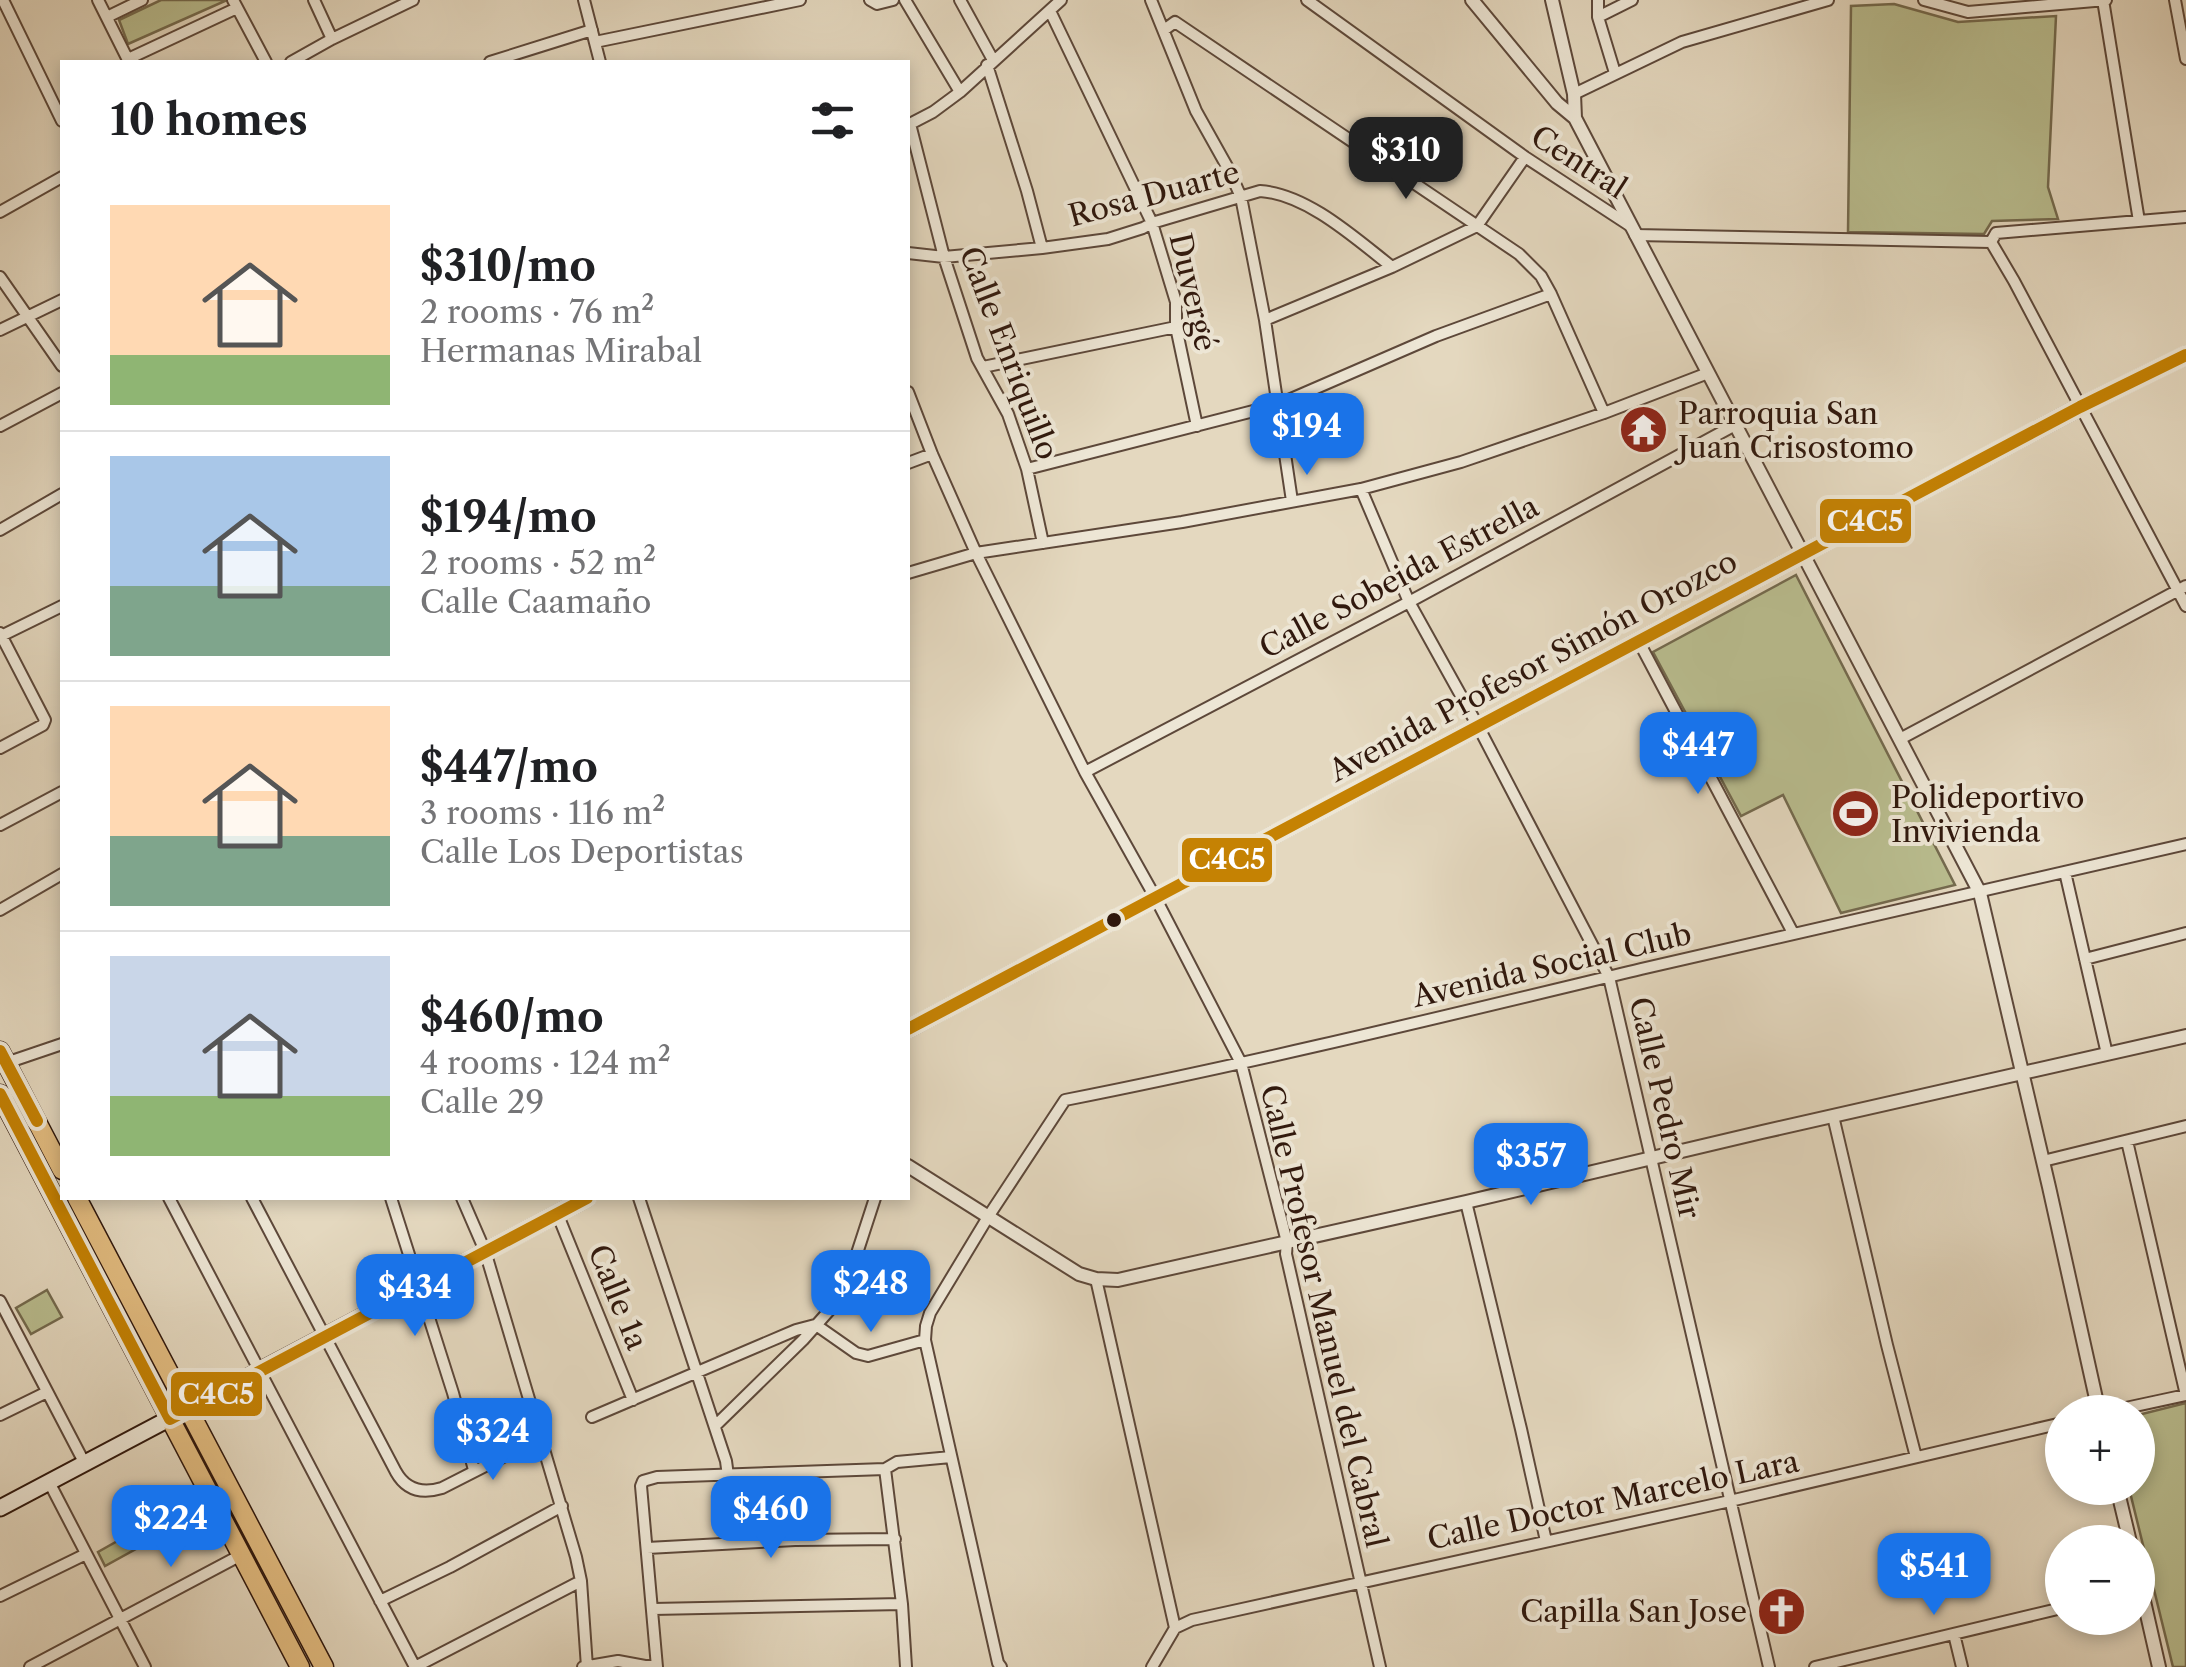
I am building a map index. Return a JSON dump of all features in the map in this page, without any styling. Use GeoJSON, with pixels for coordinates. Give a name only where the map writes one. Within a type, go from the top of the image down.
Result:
{"type":"FeatureCollection","features":[{"type":"Feature","properties":{"kind":"main road","name":"Avenida Profesor Simón Orozco"},"geometry":{"type":"LineString","coordinates":[[910,1028],[2080,407],[2186,355]]}},
{"type":"Feature","properties":{"kind":"main road"},"geometry":{"type":"LineString","coordinates":[[3,1057],[60,1166]]}},
{"type":"Feature","properties":{"kind":"main road"},"geometry":{"type":"LineString","coordinates":[[3,1107],[300,1667]]}},
{"type":"Feature","properties":{"kind":"main road"},"geometry":{"type":"LineString","coordinates":[[78,1200],[324,1667]]}},
{"type":"Feature","properties":{"kind":"main road"},"geometry":{"type":"LineString","coordinates":[[0,1508],[584,1200]]}},
{"type":"Feature","properties":{"kind":"street"},"geometry":{"type":"LineString","coordinates":[[98,0],[128,60]]}},
{"type":"Feature","properties":{"kind":"street"},"geometry":{"type":"LineString","coordinates":[[107,17],[142,0]]}},
{"type":"Feature","properties":{"kind":"street"},"geometry":{"type":"LineString","coordinates":[[314,0],[332,39]]}},
{"type":"Feature","properties":{"kind":"street"},"geometry":{"type":"LineString","coordinates":[[294,60],[413,0]]}},
{"type":"Feature","properties":{"kind":"street"},"geometry":{"type":"LineString","coordinates":[[584,0],[600,60]]}},
{"type":"Feature","properties":{"kind":"street"},"geometry":{"type":"LineString","coordinates":[[498,60],[594,36],[800,0]]}},
{"type":"Feature","properties":{"kind":"street"},"geometry":{"type":"LineString","coordinates":[[870,0],[877,4],[893,0]]}},
{"type":"Feature","properties":{"kind":"street"},"geometry":{"type":"LineString","coordinates":[[906,0],[960,92]]}},
{"type":"Feature","properties":{"kind":"street"},"geometry":{"type":"LineString","coordinates":[[960,0],[990,62],[1042,248]]}},
{"type":"Feature","properties":{"kind":"street"},"geometry":{"type":"LineString","coordinates":[[910,124],[960,92],[1061,0]]}},
{"type":"Feature","properties":{"kind":"street","name":"Central"},"geometry":{"type":"LineString","coordinates":[[1306,0],[1632,230]]}},
{"type":"Feature","properties":{"kind":"street"},"geometry":{"type":"LineString","coordinates":[[1472,0],[1557,103],[1575,118],[1980,892],[2095,1395]]}},
{"type":"Feature","properties":{"kind":"street"},"geometry":{"type":"LineString","coordinates":[[1552,0],[1574,94],[1575,118]]}},
{"type":"Feature","properties":{"kind":"street"},"geometry":{"type":"LineString","coordinates":[[1598,0],[1598,17],[1615,73]]}},
{"type":"Feature","properties":{"kind":"street"},"geometry":{"type":"LineString","coordinates":[[1598,17],[1632,0]]}},
{"type":"Feature","properties":{"kind":"street"},"geometry":{"type":"LineString","coordinates":[[1574,94],[1682,42],[1828,0]]}},
{"type":"Feature","properties":{"kind":"street"},"geometry":{"type":"LineString","coordinates":[[1924,0],[1956,4],[1968,12],[2104,0],[2139,221]]}},
{"type":"Feature","properties":{"kind":"street"},"geometry":{"type":"LineString","coordinates":[[2175,0],[2186,59]]}},
{"type":"Feature","properties":{"kind":"street"},"geometry":{"type":"LineString","coordinates":[[1153,1],[1196,111],[1241,197],[1265,320],[1292,502]]}},
{"type":"Feature","properties":{"kind":"street"},"geometry":{"type":"LineString","coordinates":[[130,60],[235,4],[265,60]]}},
{"type":"Feature","properties":{"kind":"street"},"geometry":{"type":"LineString","coordinates":[[3,8],[60,117]]}},
{"type":"Feature","properties":{"kind":"street","name":"Duvergé"},"geometry":{"type":"LineString","coordinates":[[1050,11],[1152,223],[1176,302],[1176,328],[1197,426]]}},
{"type":"Feature","properties":{"kind":"street"},"geometry":{"type":"LineString","coordinates":[[1164,30],[1175,22],[1519,254],[1541,276],[1551,294],[1604,413]]}},
{"type":"Feature","properties":{"kind":"street","name":"Calle Enriquillo"},"geometry":{"type":"LineString","coordinates":[[910,129],[944,256],[977,358],[1008,414],[1027,468],[1042,543]]}},
{"type":"Feature","properties":{"kind":"street"},"geometry":{"type":"LineString","coordinates":[[1265,320],[1477,226],[1525,157]]}},
{"type":"Feature","properties":{"kind":"street"},"geometry":{"type":"LineString","coordinates":[[0,212],[60,182]]}},
{"type":"Feature","properties":{"kind":"street","name":"Rosa Duarte"},"geometry":{"type":"LineString","coordinates":[[910,253],[944,256],[1042,248],[1126,234],[1260,191],[1292,198],[1392,266]]}},
{"type":"Feature","properties":{"kind":"street"},"geometry":{"type":"LineString","coordinates":[[1991,242],[1996,233],[2186,217]]}},
{"type":"Feature","properties":{"kind":"street"},"geometry":{"type":"LineString","coordinates":[[1632,230],[1991,242]]}},
{"type":"Feature","properties":{"kind":"street"},"geometry":{"type":"LineString","coordinates":[[1991,242],[2182,588],[2186,606]]}},
{"type":"Feature","properties":{"kind":"street"},"geometry":{"type":"LineString","coordinates":[[0,277],[60,363]]}},
{"type":"Feature","properties":{"kind":"street"},"geometry":{"type":"LineString","coordinates":[[1027,468],[1277,405],[1436,336],[1551,294]]}},
{"type":"Feature","properties":{"kind":"street"},"geometry":{"type":"LineString","coordinates":[[0,330],[60,301]]}},
{"type":"Feature","properties":{"kind":"street"},"geometry":{"type":"LineString","coordinates":[[983,367],[1176,328]]}},
{"type":"Feature","properties":{"kind":"street"},"geometry":{"type":"LineString","coordinates":[[910,572],[976,553],[1182,522],[1361,489],[1461,462],[1708,373]]}},
{"type":"Feature","properties":{"kind":"street"},"geometry":{"type":"LineString","coordinates":[[0,426],[60,394]]}},
{"type":"Feature","properties":{"kind":"street","name":"Calle Profesor Manuel del Cabral"},"geometry":{"type":"LineString","coordinates":[[910,397],[976,553],[1085,772],[1241,1063],[1287,1242],[1286,1254],[1380,1667]]}},
{"type":"Feature","properties":{"kind":"street","name":"Calle Sobeida Estrella"},"geometry":{"type":"LineString","coordinates":[[1085,772],[1735,425]]}},
{"type":"Feature","properties":{"kind":"street"},"geometry":{"type":"LineString","coordinates":[[910,462],[932,454]]}},
{"type":"Feature","properties":{"kind":"street","name":"Calle Pedro Mir"},"geometry":{"type":"LineString","coordinates":[[1361,489],[1408,602],[1479,728],[1608,977],[1769,1667]]}},
{"type":"Feature","properties":{"kind":"street"},"geometry":{"type":"LineString","coordinates":[[0,530],[60,495]]}},
{"type":"Feature","properties":{"kind":"street"},"geometry":{"type":"LineString","coordinates":[[1900,739],[2182,588]]}},
{"type":"Feature","properties":{"kind":"street"},"geometry":{"type":"LineString","coordinates":[[0,748],[45,720],[1,635],[60,607]]}},
{"type":"Feature","properties":{"kind":"street"},"geometry":{"type":"LineString","coordinates":[[1639,642],[1793,933]]}},
{"type":"Feature","properties":{"kind":"street"},"geometry":{"type":"LineString","coordinates":[[0,826],[60,793]]}},
{"type":"Feature","properties":{"kind":"street","name":"Avenida Social Club"},"geometry":{"type":"LineString","coordinates":[[926,1340],[930,1312],[1066,1100],[2186,844]]}},
{"type":"Feature","properties":{"kind":"street"},"geometry":{"type":"LineString","coordinates":[[2065,872],[2107,1054]]}},
{"type":"Feature","properties":{"kind":"street"},"geometry":{"type":"LineString","coordinates":[[0,910],[60,875]]}},
{"type":"Feature","properties":{"kind":"street"},"geometry":{"type":"LineString","coordinates":[[2085,959],[2186,934]]}},
{"type":"Feature","properties":{"kind":"street"},"geometry":{"type":"LineString","coordinates":[[910,1167],[1062,1264],[1096,1280],[1118,1280],[2186,1039]]}},
{"type":"Feature","properties":{"kind":"street"},"geometry":{"type":"LineString","coordinates":[[3,1057],[60,1044]]}},
{"type":"Feature","properties":{"kind":"street"},"geometry":{"type":"LineString","coordinates":[[3,1107],[30,1109]]}},
{"type":"Feature","properties":{"kind":"street"},"geometry":{"type":"LineString","coordinates":[[1832,1116],[1916,1456]]}},
{"type":"Feature","properties":{"kind":"street"},"geometry":{"type":"LineString","coordinates":[[2043,1161],[2186,1126]]}},
{"type":"Feature","properties":{"kind":"street"},"geometry":{"type":"LineString","coordinates":[[2127,1140],[2186,1395],[2155,1402]]}},
{"type":"Feature","properties":{"kind":"street"},"geometry":{"type":"LineString","coordinates":[[170,1200],[415,1667],[581,1581]]}},
{"type":"Feature","properties":{"kind":"street"},"geometry":{"type":"LineString","coordinates":[[253,1200],[406,1485],[416,1490],[432,1490],[540,1438]]}},
{"type":"Feature","properties":{"kind":"street"},"geometry":{"type":"LineString","coordinates":[[392,1200],[474,1470]]}},
{"type":"Feature","properties":{"kind":"street"},"geometry":{"type":"LineString","coordinates":[[463,1200],[485,1252],[562,1506],[581,1581],[585,1666],[618,1661],[656,1666],[643,1481],[886,1469],[897,1462],[950,1457]]}},
{"type":"Feature","properties":{"kind":"street"},"geometry":{"type":"LineString","coordinates":[[639,1200],[728,1476]]}},
{"type":"Feature","properties":{"kind":"street"},"geometry":{"type":"LineString","coordinates":[[714,1426],[835,1304],[848,1284],[874,1200]]}},
{"type":"Feature","properties":{"kind":"street"},"geometry":{"type":"LineString","coordinates":[[1466,1202],[1546,1541]]}},
{"type":"Feature","properties":{"kind":"street","name":"Calle 1a"},"geometry":{"type":"LineString","coordinates":[[557,1214],[633,1400]]}},
{"type":"Feature","properties":{"kind":"street"},"geometry":{"type":"LineString","coordinates":[[1096,1280],[1175,1628],[1152,1667]]}},
{"type":"Feature","properties":{"kind":"street"},"geometry":{"type":"LineString","coordinates":[[0,1301],[85,1464]]}},
{"type":"Feature","properties":{"kind":"street"},"geometry":{"type":"LineString","coordinates":[[592,1418],[816,1324]]}},
{"type":"Feature","properties":{"kind":"street"},"geometry":{"type":"LineString","coordinates":[[816,1324],[856,1353],[868,1356],[926,1340],[950,1457],[1002,1667]]}},
{"type":"Feature","properties":{"kind":"street"},"geometry":{"type":"LineString","coordinates":[[0,1416],[47,1392]]}},
{"type":"Feature","properties":{"kind":"street","name":"Calle Doctor Marcelo Lara"},"geometry":{"type":"LineString","coordinates":[[1175,1628],[1192,1620],[2045,1427]]}},
{"type":"Feature","properties":{"kind":"street"},"geometry":{"type":"LineString","coordinates":[[886,1469],[906,1667]]}},
{"type":"Feature","properties":{"kind":"street"},"geometry":{"type":"LineString","coordinates":[[49,1482],[145,1667]]}},
{"type":"Feature","properties":{"kind":"street"},"geometry":{"type":"LineString","coordinates":[[380,1601],[562,1506]]}},
{"type":"Feature","properties":{"kind":"street"},"geometry":{"type":"LineString","coordinates":[[647,1548],[895,1539]]}},
{"type":"Feature","properties":{"kind":"street"},"geometry":{"type":"LineString","coordinates":[[0,1596],[86,1554]]}},
{"type":"Feature","properties":{"kind":"street"},"geometry":{"type":"LineString","coordinates":[[30,1667],[241,1555]]}},
{"type":"Feature","properties":{"kind":"street"},"geometry":{"type":"LineString","coordinates":[[653,1609],[902,1604]]}},
{"type":"Feature","properties":{"kind":"street"},"geometry":{"type":"LineString","coordinates":[[1816,1667],[2045,1612]]}},
{"type":"Feature","properties":{"kind":"street"},"geometry":{"type":"LineString","coordinates":[[1954,1634],[1962,1667]]}},
{"type":"Feature","properties":{"kind":"street"},"geometry":{"type":"LineString","coordinates":[[2152,1635],[2160,1667]]}},
{"type":"Feature","properties":{"kind":"green space"},"geometry":{"type":"Polygon","coordinates":[[[161,0],[227,0],[128,44],[119,20],[161,0]]]}},
{"type":"Feature","properties":{"kind":"green space"},"geometry":{"type":"Polygon","coordinates":[[[1894,4],[1958,22],[2056,16],[2048,187],[2058,219],[1992,221],[1984,234],[1848,232],[1851,6],[1894,4]]]}},
{"type":"Feature","properties":{"kind":"green space"},"geometry":{"type":"Polygon","coordinates":[[[1796,575],[1955,885],[1841,913],[1783,795],[1741,816],[1653,652],[1796,575]]]}},
{"type":"Feature","properties":{"kind":"green space"},"geometry":{"type":"Polygon","coordinates":[[[47,1290],[62,1317],[31,1334],[16,1308],[47,1290]]]}},
{"type":"Feature","properties":{"kind":"green space"},"geometry":{"type":"Polygon","coordinates":[[[2186,1403],[2186,1667],[2173,1667],[2155,1594],[2155,1525],[2138,1525],[2133,1505],[2155,1505],[2155,1411],[2186,1403]]]}},
{"type":"Feature","properties":{"kind":"green space"},"geometry":{"type":"Polygon","coordinates":[[[146,1525],[154,1539],[105,1566],[98,1552],[146,1525]]]}},
{"type":"Feature","properties":{"kind":"transit line","name":"C4C5"},"geometry":{"type":"LineString","coordinates":[[910,1028],[2080,407],[2186,355]]}},
{"type":"Feature","properties":{"kind":"transit line","name":"C4C5"},"geometry":{"type":"LineString","coordinates":[[0,1051],[37,1121]]}},
{"type":"Feature","properties":{"kind":"transit line","name":"C4C5"},"geometry":{"type":"LineString","coordinates":[[0,1094],[170,1419],[583,1200]]}},
{"type":"Feature","properties":{"kind":"place","name":"Parroquia San Juan Crisostomo"},"geometry":{"type":"Point","coordinates":[1643,430]}},
{"type":"Feature","properties":{"kind":"place","name":"Polideportivo Invivienda"},"geometry":{"type":"Point","coordinates":[1856,814]}},
{"type":"Feature","properties":{"kind":"place","name":"Capilla San Jose"},"geometry":{"type":"Point","coordinates":[1782,1611]}}]}
